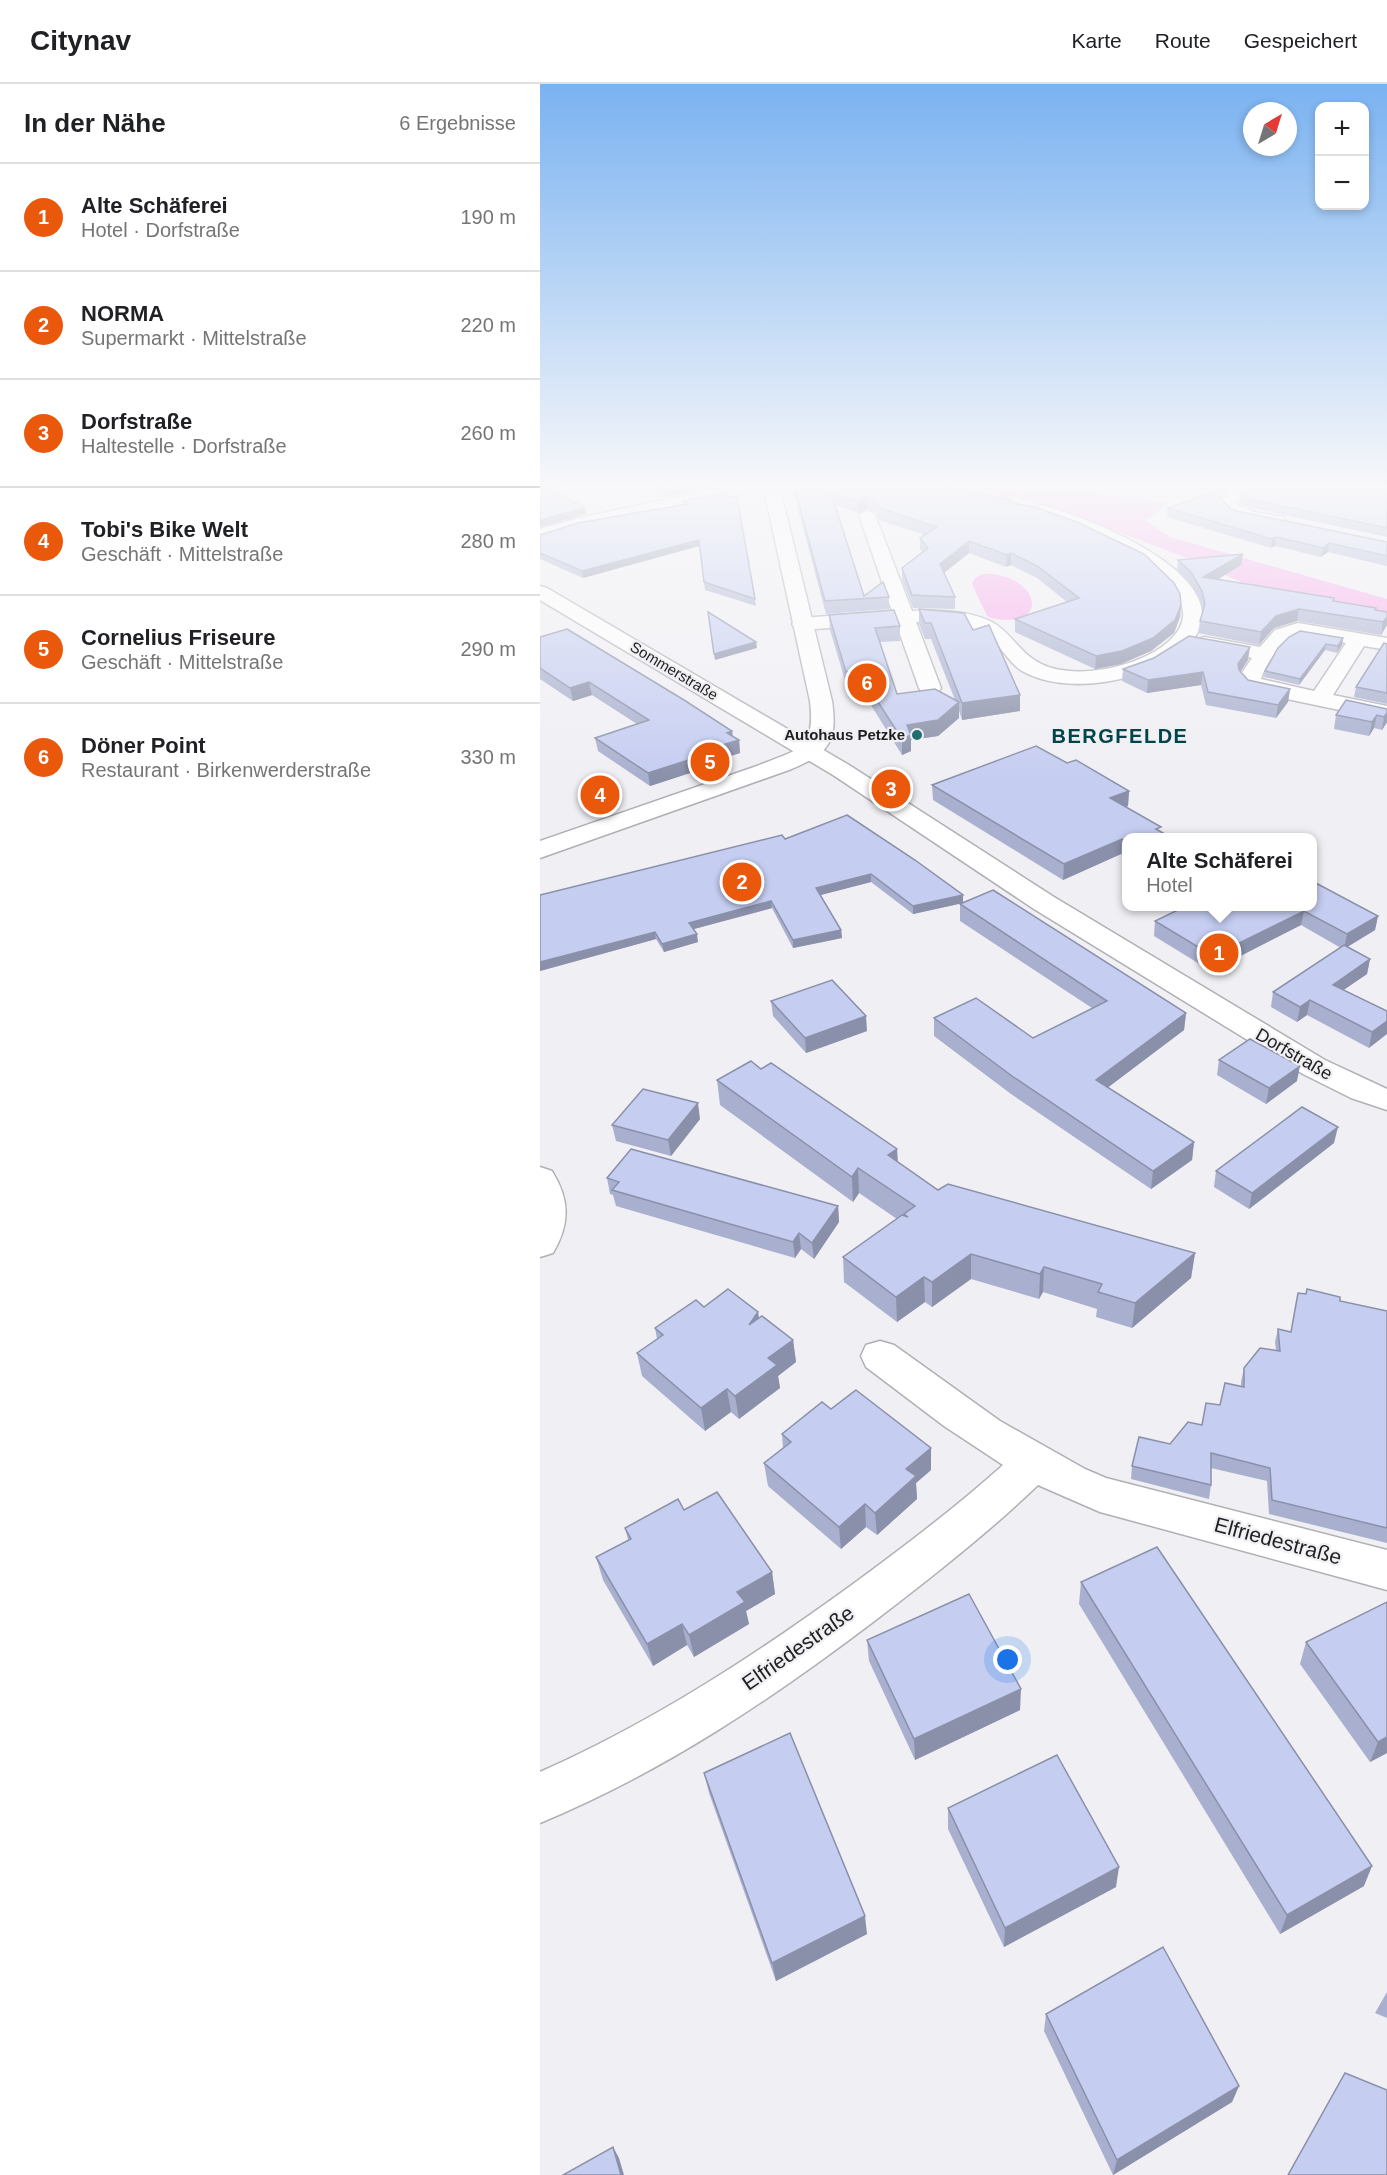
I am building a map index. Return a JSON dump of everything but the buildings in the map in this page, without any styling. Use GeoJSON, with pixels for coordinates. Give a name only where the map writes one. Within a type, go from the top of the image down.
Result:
{"type":"FeatureCollection","features":[{"type":"Feature","properties":{"kind":"street"},"geometry":{"type":"LineString","coordinates":[[540,850],[765,771],[808,750],[820,739],[824,725],[821,701],[793,583]]}},
{"type":"Feature","properties":{"kind":"street"},"geometry":{"type":"LineString","coordinates":[[891,583],[930,688]]}},
{"type":"Feature","properties":{"kind":"street"},"geometry":{"type":"LineString","coordinates":[[802,624],[944,617],[981,624],[996,632],[1031,667],[1046,673],[1073,677],[1101,676],[1130,669],[1169,650],[1183,639],[1192,622],[1192,610],[1183,591],[1175,583]]}},
{"type":"Feature","properties":{"kind":"street","name":"Sommerstraße"},"geometry":{"type":"LineString","coordinates":[[540,592],[808,750]]}},
{"type":"Feature","properties":{"kind":"street"},"geometry":{"type":"LineString","coordinates":[[1387,644],[1308,630],[1287,630],[1281,634],[1251,673],[1250,681],[1267,689],[1387,712]]}},
{"type":"Feature","properties":{"kind":"street"},"geometry":{"type":"LineString","coordinates":[[1183,639],[1265,654]]}},
{"type":"Feature","properties":{"kind":"street"},"geometry":{"type":"LineString","coordinates":[[1319,700],[1359,639]]}},
{"type":"Feature","properties":{"kind":"street","name":"Dorfstraße"},"geometry":{"type":"LineString","coordinates":[[808,750],[1054,908],[1294,1055],[1344,1083],[1387,1100]]}},
{"type":"Feature","properties":{"kind":"street"},"geometry":{"type":"LineString","coordinates":[[540,1179],[550,1218],[547,1231],[540,1244]]}},
{"type":"Feature","properties":{"kind":"street","name":"Elfriedestraße"},"geometry":{"type":"LineString","coordinates":[[880,1356],[997,1442],[1069,1482],[1100,1494],[1387,1570]]}},
{"type":"Feature","properties":{"kind":"street","name":"Elfriedestraße"},"geometry":{"type":"LineString","coordinates":[[540,1798],[639,1751],[717,1705],[783,1661],[912,1566],[1006,1490],[1033,1464]]}},
{"type":"Feature","properties":{"kind":"shaded area"},"geometry":{"type":"Polygon","coordinates":[[[1018,583],[1030,596],[1031,610],[1027,615],[1014,619],[1006,620],[987,616],[972,584],[1018,583]]]}},
{"type":"Feature","properties":{"kind":"shaded area"},"geometry":{"type":"Polygon","coordinates":[[[1243,583],[1330,583],[1387,599],[1387,622],[1243,583]]]}},
{"type":"Feature","properties":{"kind":"place","name":"Döner Point"},"geometry":{"type":"Point","coordinates":[867,683]}},
{"type":"Feature","properties":{"kind":"place","name":"Autohaus Petzke"},"geometry":{"type":"Point","coordinates":[917,735]}},
{"type":"Feature","properties":{"kind":"place","name":"Cornelius Friseure"},"geometry":{"type":"Point","coordinates":[710,762]}},
{"type":"Feature","properties":{"kind":"place","name":"Dorfstraße"},"geometry":{"type":"Point","coordinates":[891,789]}},
{"type":"Feature","properties":{"kind":"place","name":"Tobi's Bike Welt"},"geometry":{"type":"Point","coordinates":[600,795]}},
{"type":"Feature","properties":{"kind":"place","name":"NORMA"},"geometry":{"type":"Point","coordinates":[742,882]}},
{"type":"Feature","properties":{"kind":"place","name":"Alte Schäferei"},"geometry":{"type":"Point","coordinates":[1219,953]}},
{"type":"Feature","properties":{"kind":"district","name":"BERGFELDE"},"geometry":{"type":"Point","coordinates":[1120,736]}}]}
